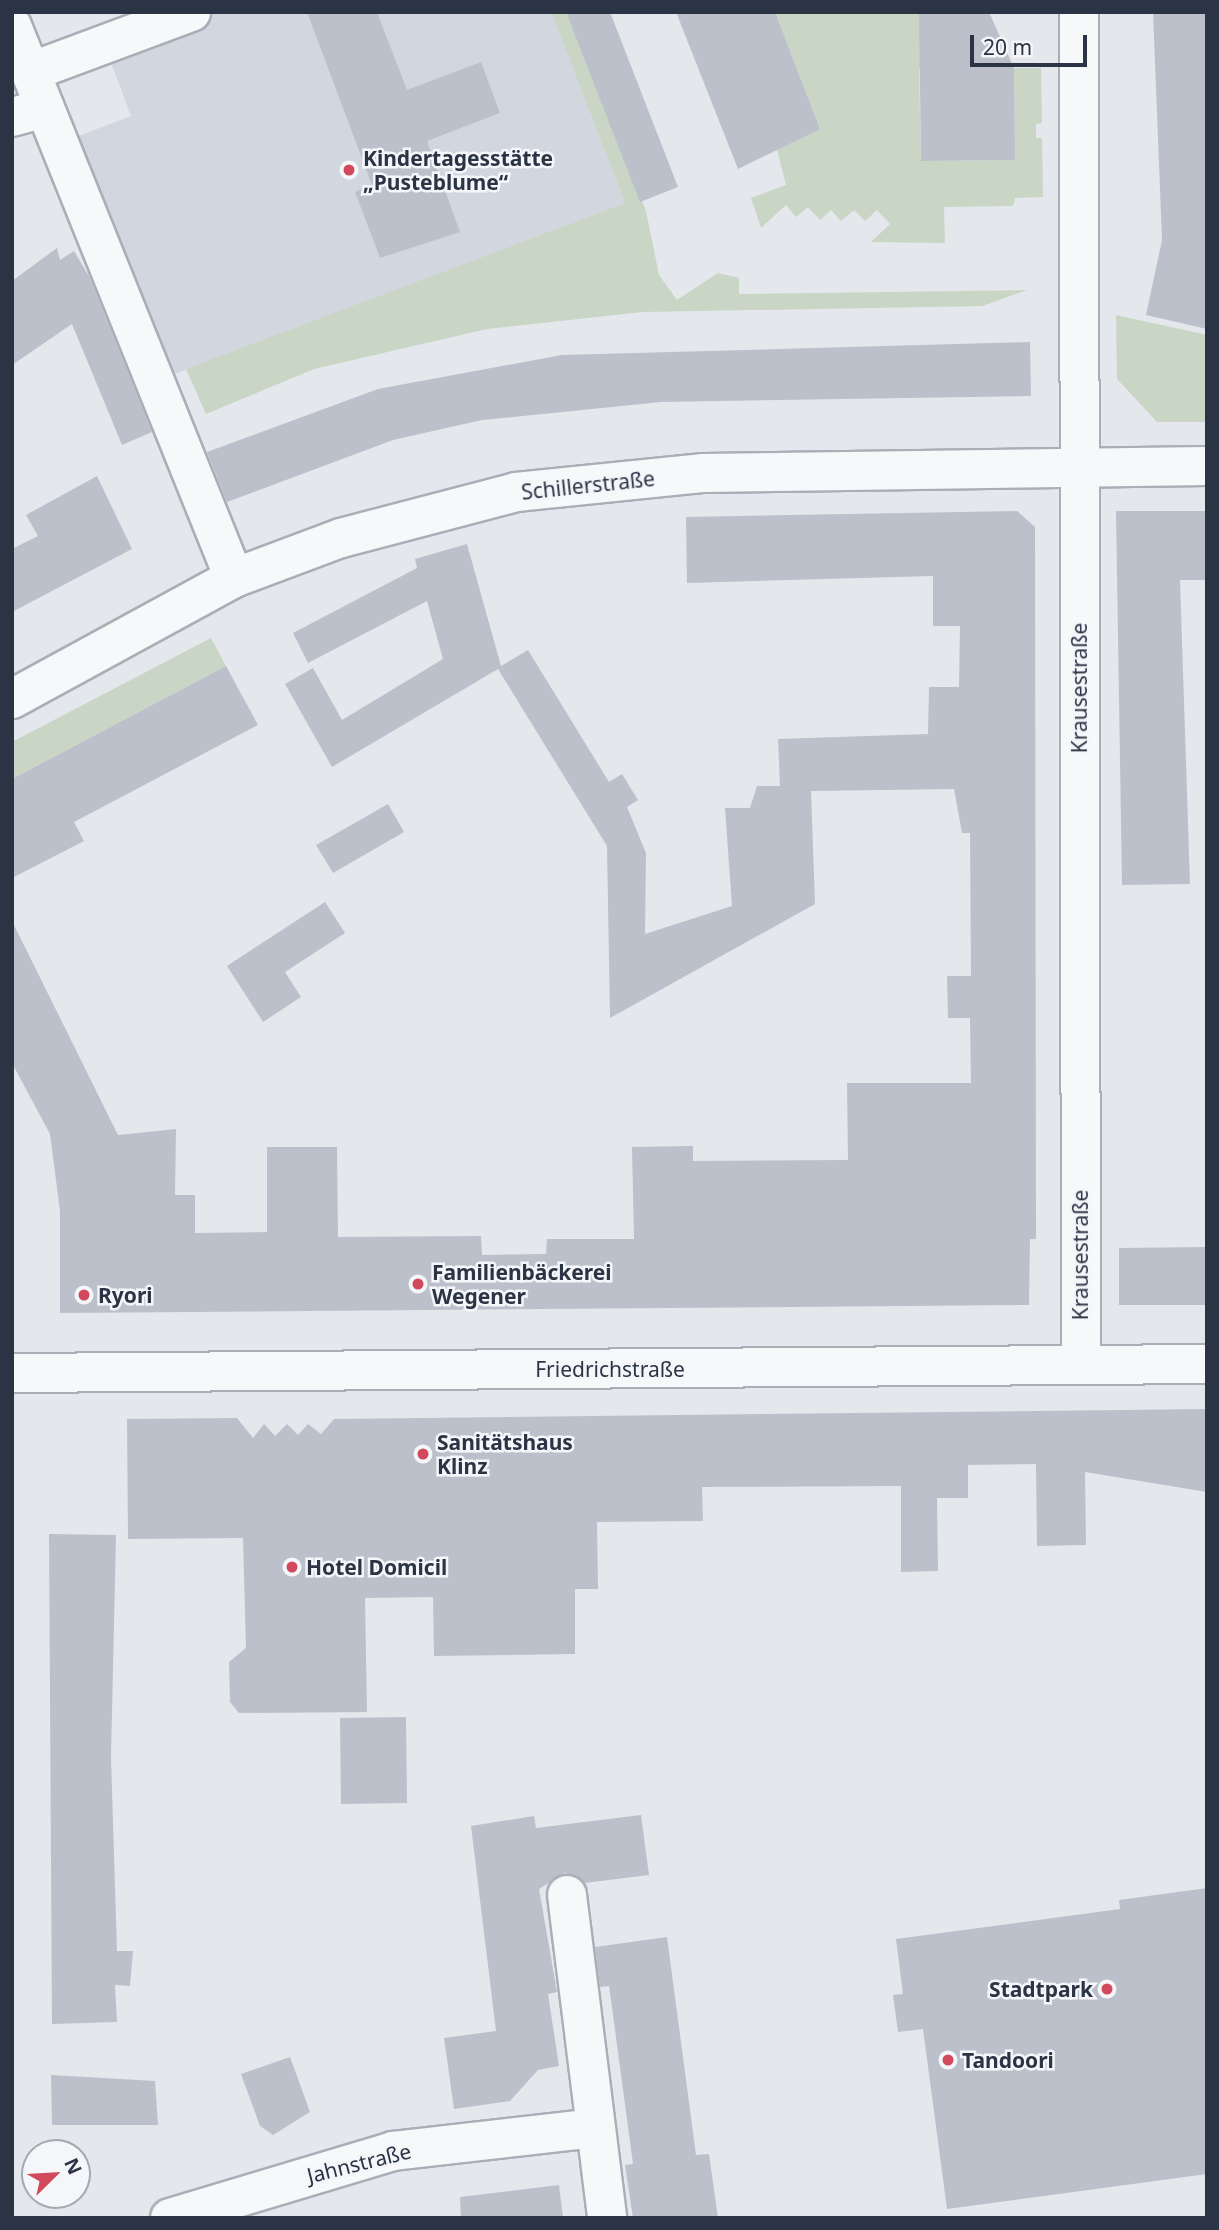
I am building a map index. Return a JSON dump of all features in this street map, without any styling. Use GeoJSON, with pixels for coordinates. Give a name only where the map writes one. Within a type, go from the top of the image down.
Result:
{"type":"FeatureCollection","features":[{"type":"Feature","properties":{"kind":"street"},"geometry":{"type":"LineString","coordinates":[[30,72],[191,12]]}},
{"type":"Feature","properties":{"kind":"street","name":"Krausestraße"},"geometry":{"type":"LineString","coordinates":[[1079,12],[1081,1365]]}},
{"type":"Feature","properties":{"kind":"street"},"geometry":{"type":"LineString","coordinates":[[12,26],[30,72],[29,112],[234,579]]}},
{"type":"Feature","properties":{"kind":"street","name":"Schillerstraße"},"geometry":{"type":"LineString","coordinates":[[12,699],[234,579],[354,534],[516,492],[704,473],[1207,466]]}},
{"type":"Feature","properties":{"kind":"street","name":"Friedrichstraße"},"geometry":{"type":"LineString","coordinates":[[12,1373],[1207,1364]]}},
{"type":"Feature","properties":{"kind":"street"},"geometry":{"type":"LineString","coordinates":[[567,1895],[607,2218]]}},
{"type":"Feature","properties":{"kind":"street","name":"Jahnstraße"},"geometry":{"type":"LineString","coordinates":[[170,2218],[393,2151],[595,2128]]}},
{"type":"Feature","properties":{"kind":"shaded area","name":"Kindertagesstätte „Pusteblume“"},"geometry":{"type":"Polygon","coordinates":[[[155,12],[551,12],[625,203],[169,376],[73,138],[131,116],[100,33],[155,12]]]}},
{"type":"Feature","properties":{"kind":"green space"},"geometry":{"type":"Polygon","coordinates":[[[551,12],[566,12],[646,211],[659,275],[677,300],[718,273],[739,278],[739,294],[1027,290],[982,306],[642,312],[487,329],[314,369],[206,414],[186,369],[625,203],[551,12]]]}},
{"type":"Feature","properties":{"kind":"green space"},"geometry":{"type":"Polygon","coordinates":[[[775,12],[919,12],[919,24],[975,68],[919,69],[921,161],[1015,160],[1014,68],[1041,68],[1042,123],[1036,124],[1036,138],[1042,138],[1043,197],[1015,198],[1013,206],[944,207],[945,243],[871,242],[890,224],[877,210],[865,221],[854,210],[841,221],[831,210],[820,220],[808,207],[796,217],[786,205],[761,228],[751,198],[786,185],[776,146],[820,129],[775,12]]]}},
{"type":"Feature","properties":{"kind":"green space"},"geometry":{"type":"Polygon","coordinates":[[[1116,315],[1207,335],[1207,422],[1157,422],[1117,379],[1116,315]]]}},
{"type":"Feature","properties":{"kind":"green space"},"geometry":{"type":"Polygon","coordinates":[[[211,638],[226,666],[12,779],[12,742],[211,638]]]}},
{"type":"Feature","properties":{"kind":"building"},"geometry":{"type":"Polygon","coordinates":[[[307,12],[377,12],[407,90],[481,62],[500,113],[427,141],[460,232],[380,258],[355,192],[372,185],[307,12]]]}},
{"type":"Feature","properties":{"kind":"building"},"geometry":{"type":"Polygon","coordinates":[[[566,12],[610,12],[678,187],[640,202],[566,12]]]}},
{"type":"Feature","properties":{"kind":"building"},"geometry":{"type":"Polygon","coordinates":[[[676,12],[775,12],[820,129],[738,169],[676,12]]]}},
{"type":"Feature","properties":{"kind":"building"},"geometry":{"type":"Polygon","coordinates":[[[919,12],[989,12],[1014,68],[1015,160],[921,161],[919,12]]]}},
{"type":"Feature","properties":{"kind":"building"},"geometry":{"type":"Polygon","coordinates":[[[1153,12],[1207,12],[1207,329],[1146,315],[1162,240],[1153,12]]]}},
{"type":"Feature","properties":{"kind":"building"},"geometry":{"type":"Polygon","coordinates":[[[57,248],[60,260],[74,251],[90,278],[152,432],[122,445],[72,324],[12,365],[12,281],[57,248]]]}},
{"type":"Feature","properties":{"kind":"building"},"geometry":{"type":"Polygon","coordinates":[[[1030,342],[1031,396],[661,402],[482,420],[393,440],[227,502],[207,452],[378,389],[562,355],[1030,342]]]}},
{"type":"Feature","properties":{"kind":"building"},"geometry":{"type":"Polygon","coordinates":[[[97,476],[132,549],[12,612],[12,549],[38,536],[26,515],[97,476]]]}},
{"type":"Feature","properties":{"kind":"building"},"geometry":{"type":"Polygon","coordinates":[[[1017,511],[1035,527],[1036,1239],[1030,1239],[1029,1305],[60,1313],[60,1211],[50,1134],[12,1063],[12,921],[118,1135],[176,1129],[175,1195],[195,1195],[195,1233],[267,1232],[267,1147],[337,1147],[338,1237],[481,1236],[482,1255],[546,1254],[547,1239],[634,1239],[632,1147],[693,1146],[693,1161],[848,1160],[847,1083],[971,1083],[970,1018],[948,1018],[947,976],[971,976],[970,833],[962,833],[954,789],[811,791],[815,904],[610,1018],[607,846],[498,669],[332,767],[285,684],[313,668],[342,720],[443,659],[427,601],[308,663],[293,633],[417,568],[415,559],[467,544],[501,666],[528,650],[609,782],[622,774],[638,800],[627,807],[646,853],[645,934],[732,906],[725,808],[750,808],[757,786],[780,786],[778,739],[928,734],[929,687],[959,687],[960,626],[933,626],[933,576],[687,583],[686,517],[1017,511]]]}},
{"type":"Feature","properties":{"kind":"building"},"geometry":{"type":"Polygon","coordinates":[[[1116,511],[1207,511],[1207,580],[1180,580],[1190,884],[1122,885],[1116,511]]]}},
{"type":"Feature","properties":{"kind":"building"},"geometry":{"type":"Polygon","coordinates":[[[226,666],[258,725],[74,822],[84,841],[12,878],[12,779],[226,666]]]}},
{"type":"Feature","properties":{"kind":"building"},"geometry":{"type":"Polygon","coordinates":[[[388,804],[404,832],[333,873],[316,845],[388,804]]]}},
{"type":"Feature","properties":{"kind":"building"},"geometry":{"type":"Polygon","coordinates":[[[325,902],[345,933],[285,972],[301,997],[263,1022],[227,966],[325,902]]]}},
{"type":"Feature","properties":{"kind":"building"},"geometry":{"type":"Polygon","coordinates":[[[1207,1247],[1207,1305],[1119,1305],[1119,1248],[1207,1247]]]}},
{"type":"Feature","properties":{"kind":"building"},"geometry":{"type":"Polygon","coordinates":[[[1207,1409],[1207,1492],[1085,1472],[1086,1545],[1037,1546],[1036,1464],[968,1465],[968,1498],[937,1498],[938,1571],[901,1572],[901,1486],[702,1487],[703,1521],[597,1522],[598,1589],[575,1589],[575,1654],[434,1656],[433,1597],[365,1598],[367,1712],[239,1713],[230,1702],[229,1662],[246,1648],[243,1538],[128,1539],[127,1419],[237,1418],[253,1438],[264,1424],[275,1436],[287,1424],[298,1435],[308,1424],[321,1434],[334,1419],[1207,1409]]]}},
{"type":"Feature","properties":{"kind":"building"},"geometry":{"type":"Polygon","coordinates":[[[49,1534],[116,1535],[111,1757],[117,1951],[133,1951],[130,1986],[115,1985],[117,2022],[52,2024],[49,1534]]]}},
{"type":"Feature","properties":{"kind":"building"},"geometry":{"type":"Polygon","coordinates":[[[406,1717],[407,1803],[341,1804],[340,1718],[406,1717]]]}},
{"type":"Feature","properties":{"kind":"building"},"geometry":{"type":"Polygon","coordinates":[[[641,1815],[649,1875],[585,1883],[565,1873],[539,1889],[557,1992],[548,1994],[559,2066],[538,2070],[510,2101],[454,2109],[444,2038],[496,2031],[471,1826],[534,1816],[536,1828],[641,1815]]]}},
{"type":"Feature","properties":{"kind":"building"},"geometry":{"type":"Polygon","coordinates":[[[1207,1888],[1207,2174],[947,2209],[923,2029],[898,2032],[893,1995],[903,1994],[896,1939],[1120,1909],[1119,1900],[1207,1888]]]}},
{"type":"Feature","properties":{"kind":"building"},"geometry":{"type":"Polygon","coordinates":[[[667,1937],[696,2155],[709,2154],[718,2218],[633,2218],[625,2165],[633,2164],[609,1986],[600,1987],[595,1947],[667,1937]]]}},
{"type":"Feature","properties":{"kind":"building"},"geometry":{"type":"Polygon","coordinates":[[[290,2057],[310,2112],[273,2135],[260,2126],[241,2074],[290,2057]]]}},
{"type":"Feature","properties":{"kind":"building"},"geometry":{"type":"Polygon","coordinates":[[[51,2075],[155,2081],[158,2125],[52,2125],[51,2075]]]}},
{"type":"Feature","properties":{"kind":"building"},"geometry":{"type":"Polygon","coordinates":[[[559,2185],[563,2218],[461,2218],[460,2197],[559,2185]]]}},
{"type":"Feature","properties":{"kind":"place","name":"Kindertagesstätte „Pusteblume“"},"geometry":{"type":"Point","coordinates":[349,170]}},
{"type":"Feature","properties":{"kind":"place","name":"Familienbäckerei Wegener"},"geometry":{"type":"Point","coordinates":[418,1284]}},
{"type":"Feature","properties":{"kind":"place","name":"Ryori"},"geometry":{"type":"Point","coordinates":[84,1295]}},
{"type":"Feature","properties":{"kind":"place","name":"Sanitätshaus Klinz"},"geometry":{"type":"Point","coordinates":[423,1454]}},
{"type":"Feature","properties":{"kind":"place","name":"Hotel Domicil"},"geometry":{"type":"Point","coordinates":[292,1567]}},
{"type":"Feature","properties":{"kind":"place","name":"Stadtpark"},"geometry":{"type":"Point","coordinates":[1107,1989]}},
{"type":"Feature","properties":{"kind":"place","name":"Tandoori"},"geometry":{"type":"Point","coordinates":[948,2060]}}]}
